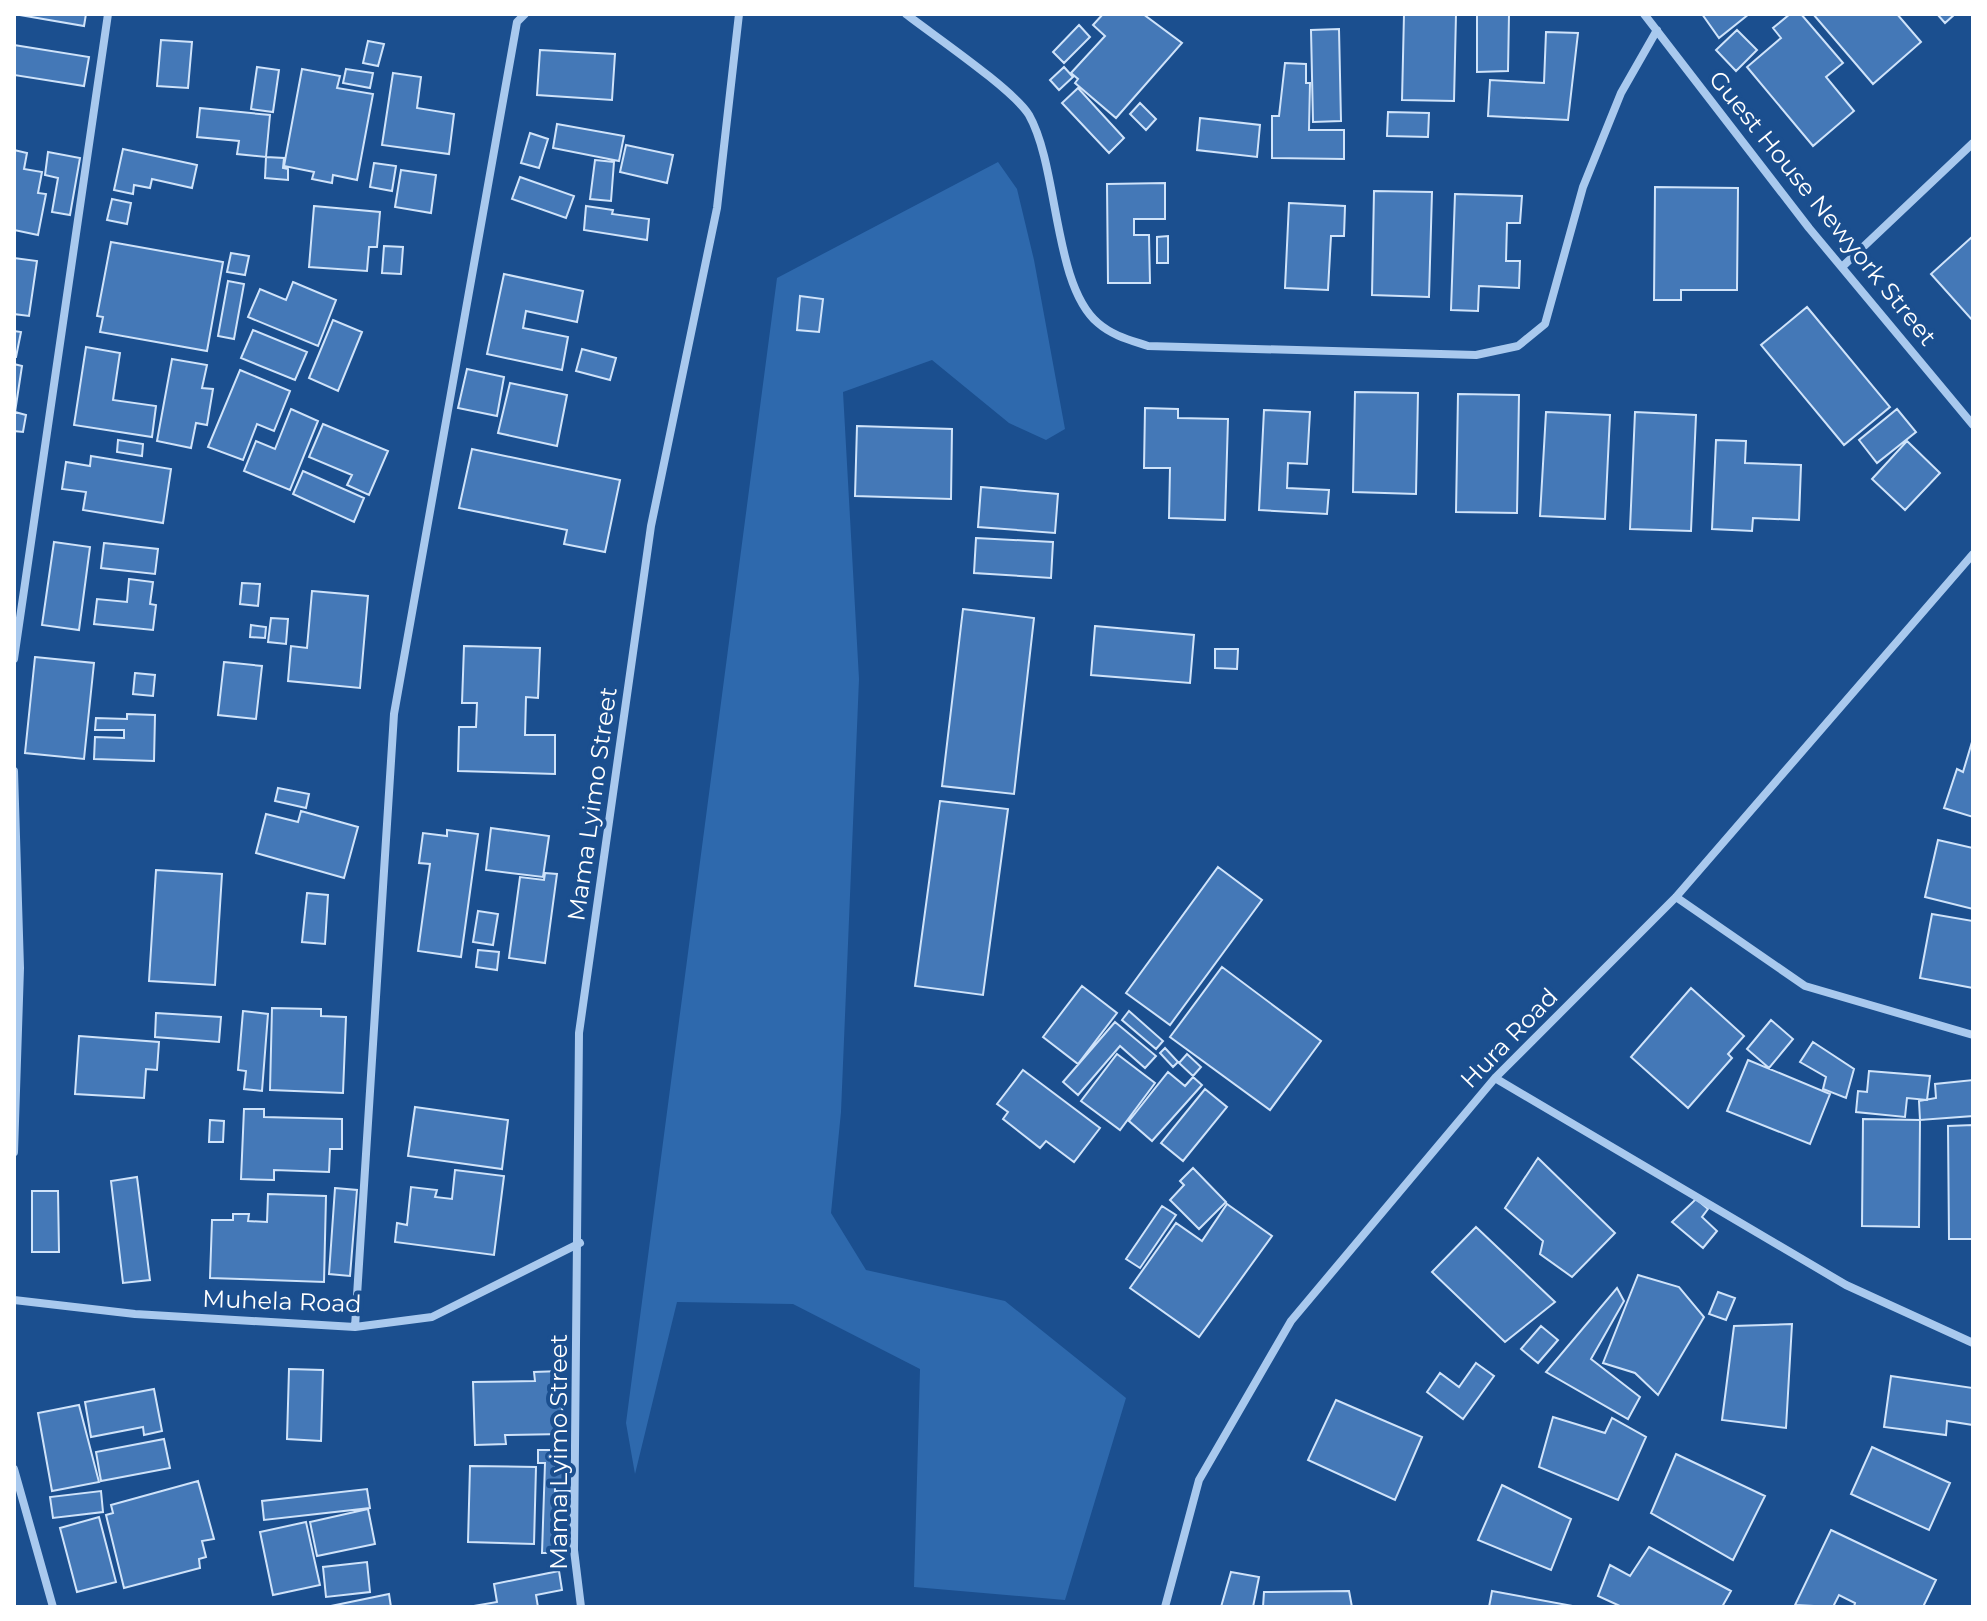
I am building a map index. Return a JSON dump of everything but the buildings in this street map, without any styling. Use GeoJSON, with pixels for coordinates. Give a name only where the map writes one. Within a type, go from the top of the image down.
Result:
{"type":"FeatureCollection","features":[{"type":"Feature","properties":{"kind":"street"},"geometry":{"type":"LineString","coordinates":[[14,659],[108,14]]}},
{"type":"Feature","properties":{"kind":"street"},"geometry":{"type":"LineString","coordinates":[[355,1327],[394,714],[517,22],[525,14]]}},
{"type":"Feature","properties":{"kind":"street","name":"Mama Lyimo Street"},"geometry":{"type":"LineString","coordinates":[[581,1607],[574,1550],[580,1243],[579,1033],[651,526],[717,208],[739,14]]}},
{"type":"Feature","properties":{"kind":"street"},"geometry":{"type":"LineString","coordinates":[[906,14],[1009,94],[1028,114],[1041,148],[1076,290],[1096,322],[1120,337],[1148,346],[1476,355],[1518,346],[1545,324],[1583,187],[1621,93],[1657,30]]}},
{"type":"Feature","properties":{"kind":"street","name":"Guest House Newyork Street"},"geometry":{"type":"LineString","coordinates":[[1644,14],[1842,267],[1973,425]]}},
{"type":"Feature","properties":{"kind":"street"},"geometry":{"type":"LineString","coordinates":[[1842,267],[1973,143]]}},
{"type":"Feature","properties":{"kind":"street","name":"Hura Road"},"geometry":{"type":"LineString","coordinates":[[1165,1607],[1199,1480],[1291,1321],[1495,1078],[1676,897],[1973,554]]}},
{"type":"Feature","properties":{"kind":"street"},"geometry":{"type":"LineString","coordinates":[[14,771],[20,968],[14,1152]]}},
{"type":"Feature","properties":{"kind":"street"},"geometry":{"type":"LineString","coordinates":[[1676,897],[1805,986],[1973,1035]]}},
{"type":"Feature","properties":{"kind":"street"},"geometry":{"type":"LineString","coordinates":[[1495,1078],[1846,1285],[1973,1343]]}},
{"type":"Feature","properties":{"kind":"street","name":"Muhela Road"},"geometry":{"type":"LineString","coordinates":[[14,1300],[135,1314],[355,1327],[432,1317],[580,1243]]}},
{"type":"Feature","properties":{"kind":"street"},"geometry":{"type":"LineString","coordinates":[[14,1469],[53,1607]]}},
{"type":"Feature","properties":{"kind":"shaded area"},"geometry":{"type":"Polygon","coordinates":[[[998,162],[1017,189],[1034,260],[1065,429],[1046,440],[1009,423],[932,360],[843,392],[859,679],[841,1112],[831,1213],[866,1270],[1005,1301],[1126,1398],[1065,1600],[914,1587],[920,1369],[793,1304],[677,1302],[635,1474],[626,1423],[777,278],[998,162]]]}}]}
